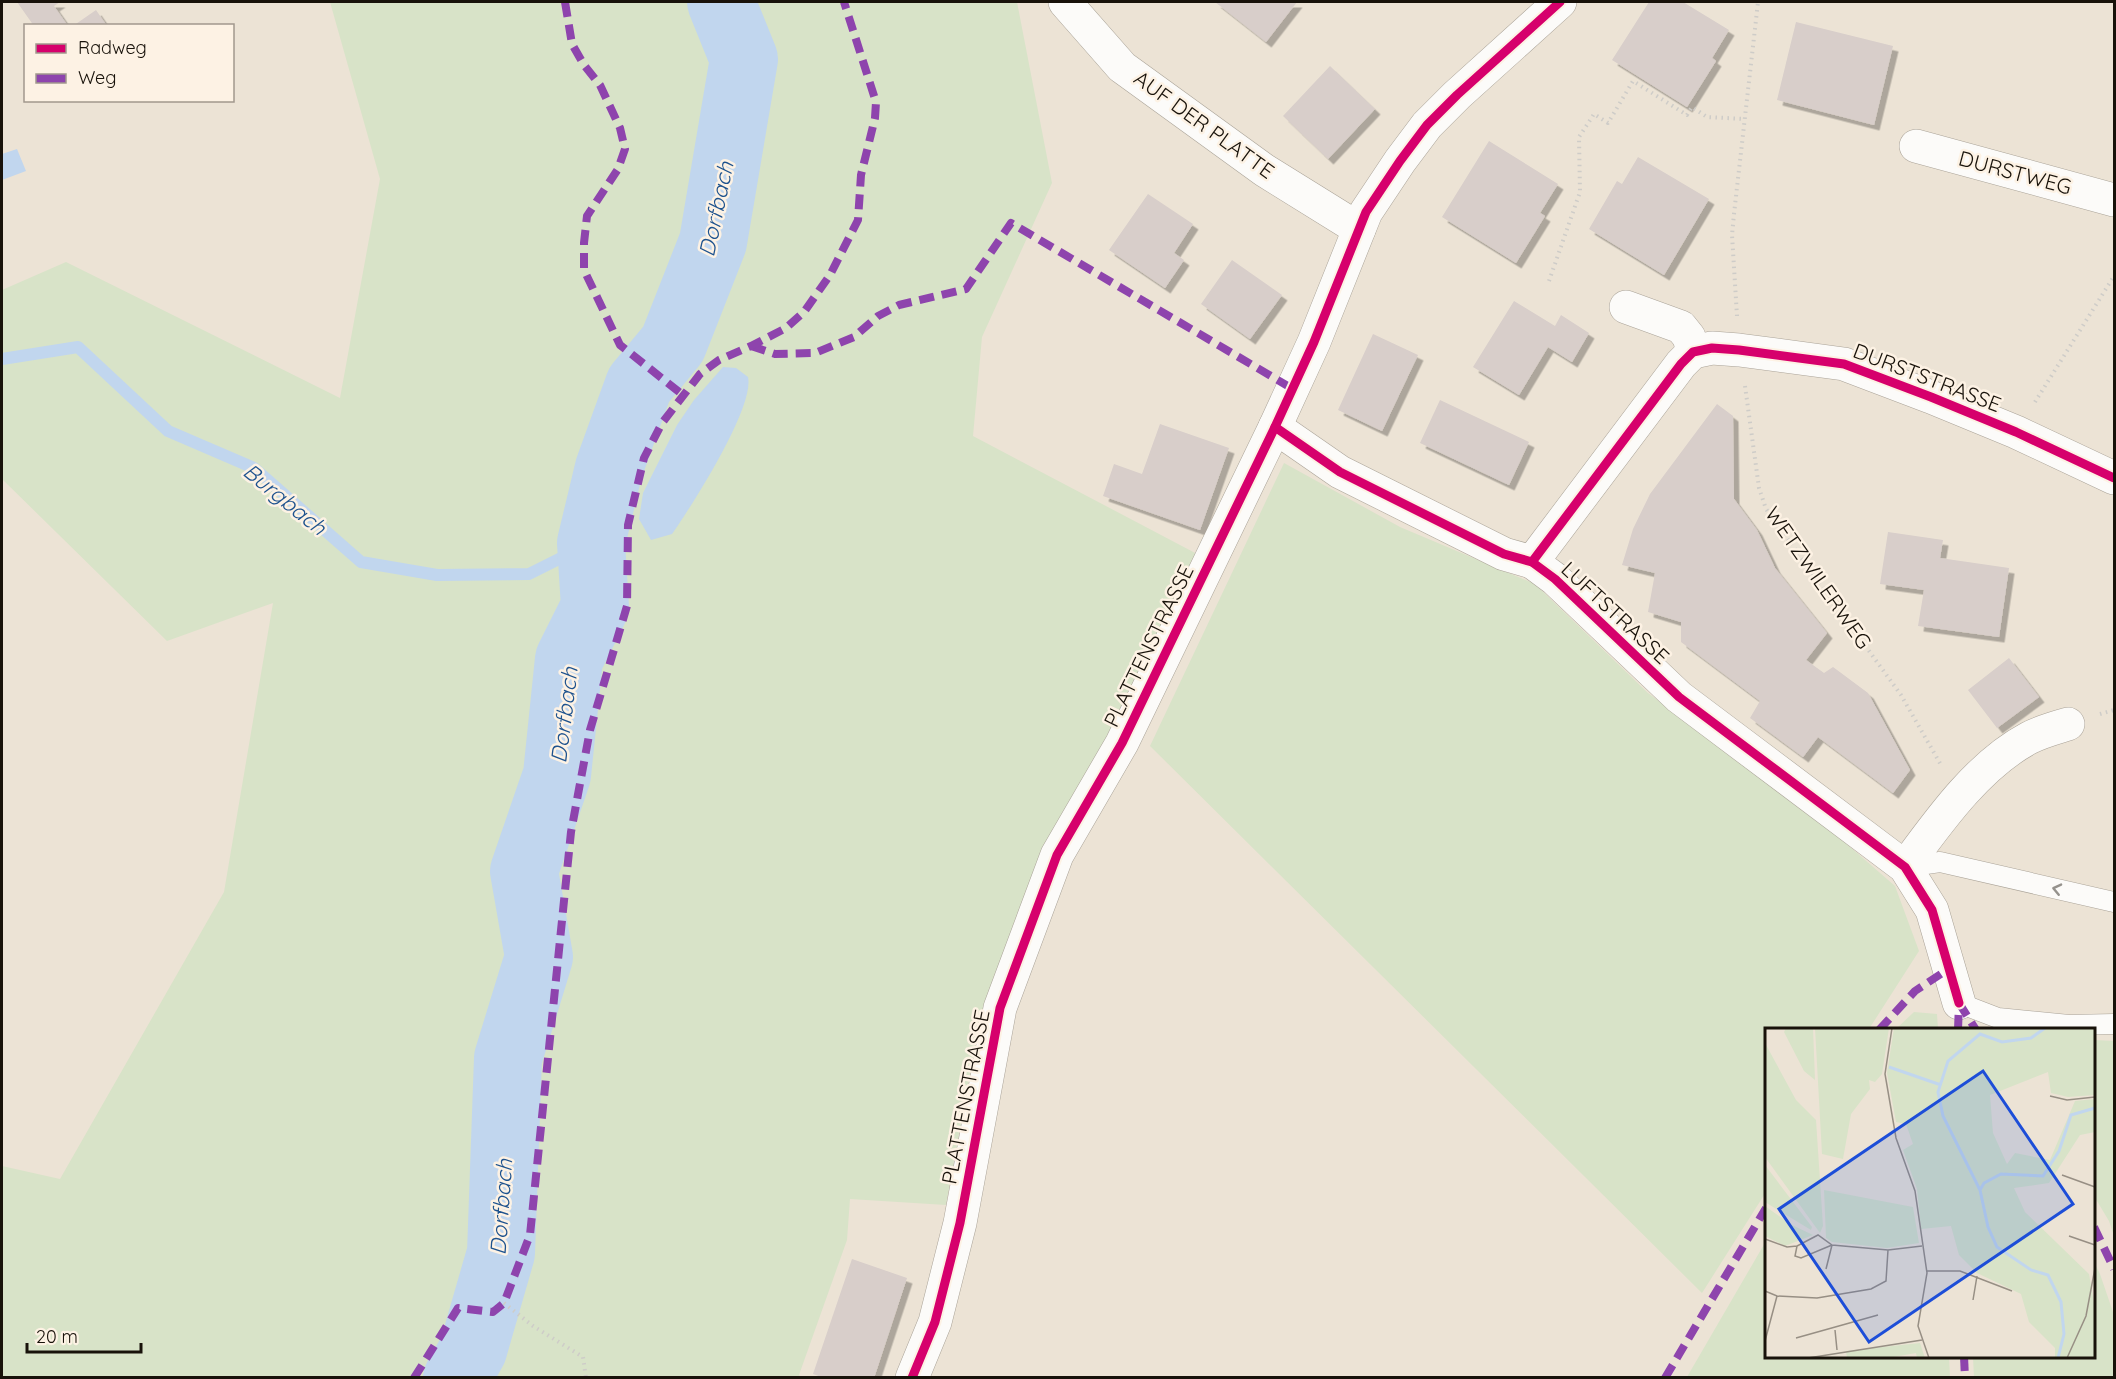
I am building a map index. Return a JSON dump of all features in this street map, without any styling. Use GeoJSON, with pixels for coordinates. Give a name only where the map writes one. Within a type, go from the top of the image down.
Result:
{"type":"FeatureCollection","features":[{"type":"Feature","properties":{"kind":"street","name":"AUF DER PLATTE"},"geometry":{"type":"LineString","coordinates":[[1065,2],[1122,67],[1264,170],[1359,228]]}},
{"type":"Feature","properties":{"kind":"street","name":"PLATTENSTRASSE"},"geometry":{"type":"LineString","coordinates":[[912,1377],[934,1322],[960,1223],[1000,1008],[1057,855],[1122,743],[1275,427],[1314,342],[1366,213],[1427,125],[1457,94],[1560,2]]}},
{"type":"Feature","properties":{"kind":"street","name":"DURSTWEG"},"geometry":{"type":"LineString","coordinates":[[1916,146],[2115,200]]}},
{"type":"Feature","properties":{"kind":"street"},"geometry":{"type":"LineString","coordinates":[[1532,562],[1681,364],[1693,352],[1689,337],[1681,327],[1626,307]]}},
{"type":"Feature","properties":{"kind":"street","name":"DURSTSTRASSE"},"geometry":{"type":"LineString","coordinates":[[1693,352],[1712,348],[1739,350],[1844,364],[2016,432],[2115,478]]}},
{"type":"Feature","properties":{"kind":"street","name":"LUFTSTRASSE"},"geometry":{"type":"LineString","coordinates":[[1275,427],[1340,472],[1504,554],[1532,562],[1555,579],[1678,698],[1905,867]]}},
{"type":"Feature","properties":{"kind":"street"},"geometry":{"type":"LineString","coordinates":[[1959,1003],[1932,910],[1905,867],[1944,813],[2001,757],[2029,738],[2068,724]]}},
{"type":"Feature","properties":{"kind":"lane"},"geometry":{"type":"LineString","coordinates":[[1905,867],[1940,862],[2115,902]]}},
{"type":"Feature","properties":{"kind":"lane"},"geometry":{"type":"LineString","coordinates":[[1959,1003],[1998,1018],[2068,1025],[2115,1024]]}},
{"type":"Feature","properties":{"kind":"path"},"geometry":{"type":"LineString","coordinates":[[1549,281],[1580,192],[1579,137],[1594,114],[1608,123],[1633,81],[1687,115],[1692,107],[1707,117],[1745,118]]}},
{"type":"Feature","properties":{"kind":"path"},"geometry":{"type":"LineString","coordinates":[[2016,432],[2115,276]]}},
{"type":"Feature","properties":{"kind":"path"},"geometry":{"type":"LineString","coordinates":[[504,1303],[533,1326],[582,1357],[586,1377]]}},
{"type":"Feature","properties":{"kind":"green space"},"geometry":{"type":"Polygon","coordinates":[[[330,2],[1017,2],[1052,183],[982,337],[973,436],[1199,555],[1127,702],[1039,857],[979,1026],[946,1205],[850,1199],[847,1240],[799,1375],[801,1377],[2,1377],[2,1166],[60,1179],[224,892],[273,603],[167,641],[2,479],[2,290],[66,262],[340,398],[380,179],[330,2]]]}},
{"type":"Feature","properties":{"kind":"green space"},"geometry":{"type":"Polygon","coordinates":[[[1284,463],[1400,527],[1535,584],[1648,693],[1818,819],[1895,886],[1919,951],[1870,1028],[1765,1028],[1765,1194],[1702,1293],[1150,746],[1284,463]]]}},
{"type":"Feature","properties":{"kind":"green space"},"geometry":{"type":"Polygon","coordinates":[[[1914,1012],[1937,1014],[1938,1028],[1897,1028],[1914,1012]]]}},
{"type":"Feature","properties":{"kind":"green space"},"geometry":{"type":"Polygon","coordinates":[[[2095,1040],[2114,1041],[2114,1236],[2109,1221],[2095,1198],[2095,1040]]]}},
{"type":"Feature","properties":{"kind":"green space"},"geometry":{"type":"Polygon","coordinates":[[[1765,1243],[1765,1358],[1949,1358],[1950,1377],[1687,1377],[1765,1243]]]}},
{"type":"Feature","properties":{"kind":"green space"},"geometry":{"type":"Polygon","coordinates":[[[2095,1264],[2114,1315],[2114,1377],[1974,1377],[1973,1358],[2095,1358],[2095,1264]]]}},
{"type":"Feature","properties":{"kind":"water"},"geometry":{"type":"Polygon","coordinates":[[[17,149],[26,171],[2,180],[2,154],[17,149]]]}},
{"type":"Feature","properties":{"kind":"water"},"geometry":{"type":"Polygon","coordinates":[[[723,367],[736,368],[748,377],[748,391],[742,410],[720,457],[672,534],[651,540],[639,519],[643,493],[677,425],[694,400],[723,367]]]}},
{"type":"Feature","properties":{"kind":"building"},"geometry":{"type":"Polygon","coordinates":[[[17,2],[60,2],[54,6],[67,24],[33,24],[17,2]]]}},
{"type":"Feature","properties":{"kind":"building"},"geometry":{"type":"Polygon","coordinates":[[[1215,2],[1297,2],[1266,42],[1215,2]]]}},
{"type":"Feature","properties":{"kind":"building"},"geometry":{"type":"Polygon","coordinates":[[[1649,2],[1683,2],[1729,30],[1712,58],[1716,61],[1687,107],[1612,60],[1649,2]]]}},
{"type":"Feature","properties":{"kind":"building"},"geometry":{"type":"Polygon","coordinates":[[[96,10],[106,24],[76,24],[96,10]]]}},
{"type":"Feature","properties":{"kind":"building"},"geometry":{"type":"Polygon","coordinates":[[[1796,22],[1893,46],[1874,125],[1777,100],[1796,22]]]}},
{"type":"Feature","properties":{"kind":"building"},"geometry":{"type":"Polygon","coordinates":[[[1330,66],[1375,109],[1328,159],[1283,116],[1330,66]]]}},
{"type":"Feature","properties":{"kind":"building"},"geometry":{"type":"Polygon","coordinates":[[[1489,141],[1558,184],[1540,213],[1545,216],[1516,263],[1442,217],[1489,141]]]}},
{"type":"Feature","properties":{"kind":"building"},"geometry":{"type":"Polygon","coordinates":[[[1638,157],[1709,199],[1664,275],[1589,229],[1617,181],[1622,184],[1638,157]]]}},
{"type":"Feature","properties":{"kind":"building"},"geometry":{"type":"Polygon","coordinates":[[[1148,194],[1193,224],[1174,253],[1184,260],[1165,288],[1109,250],[1148,194]]]}},
{"type":"Feature","properties":{"kind":"building"},"geometry":{"type":"Polygon","coordinates":[[[1232,260],[1282,295],[1250,339],[1201,304],[1232,260]]]}},
{"type":"Feature","properties":{"kind":"building"},"geometry":{"type":"Polygon","coordinates":[[[1514,301],[1555,326],[1561,315],[1589,333],[1572,362],[1548,347],[1519,395],[1473,367],[1514,301]]]}},
{"type":"Feature","properties":{"kind":"building"},"geometry":{"type":"Polygon","coordinates":[[[1373,334],[1418,355],[1382,431],[1338,410],[1373,334]]]}},
{"type":"Feature","properties":{"kind":"building"},"geometry":{"type":"Polygon","coordinates":[[[1440,400],[1529,442],[1509,485],[1420,443],[1440,400]]]}},
{"type":"Feature","properties":{"kind":"building"},"geometry":{"type":"Polygon","coordinates":[[[1717,404],[1733,416],[1734,499],[1757,530],[1775,568],[1827,633],[1806,660],[1824,673],[1833,667],[1868,693],[1910,770],[1893,793],[1818,737],[1803,757],[1750,718],[1760,701],[1681,642],[1681,622],[1648,612],[1655,573],[1622,565],[1633,529],[1650,494],[1717,404]]]}},
{"type":"Feature","properties":{"kind":"building"},"geometry":{"type":"Polygon","coordinates":[[[1160,424],[1229,448],[1200,530],[1103,496],[1114,464],[1142,474],[1160,424]]]}},
{"type":"Feature","properties":{"kind":"building"},"geometry":{"type":"Polygon","coordinates":[[[1888,532],[1943,540],[1940,558],[2009,568],[1999,637],[1918,626],[1924,590],[1880,584],[1888,532]]]}},
{"type":"Feature","properties":{"kind":"building"},"geometry":{"type":"Polygon","coordinates":[[[2009,658],[2039,697],[1997,728],[1968,690],[2009,658]]]}},
{"type":"Feature","properties":{"kind":"building"},"geometry":{"type":"Polygon","coordinates":[[[852,1259],[907,1278],[874,1378],[824,1378],[813,1374],[852,1259]]]}},
{"type":"Feature","properties":{"kind":"waterway","name":"Dorfbach"},"geometry":{"type":"LineString","coordinates":[[457,1378],[473,1350],[501,1253],[508,1058],[539,957],[524,871],[557,775],[569,659],[595,607],[591,543],[609,468],[639,385],[673,344],[713,242],[744,59],[721,2]]}},
{"type":"Feature","properties":{"kind":"waterway","name":"Burgbach"},"geometry":{"type":"LineString","coordinates":[[2,359],[78,347],[168,431],[254,468],[361,562],[437,575],[529,574],[591,543]]}},
{"type":"Feature","properties":{"kind":"marked path"},"geometry":{"type":"LineString","coordinates":[[565,2],[572,44],[584,65],[600,85],[620,128],[625,149],[618,169],[587,216],[584,270],[620,345],[683,395]]}},
{"type":"Feature","properties":{"kind":"marked path"},"geometry":{"type":"LineString","coordinates":[[414,1378],[458,1308],[493,1312],[504,1303],[530,1235],[571,832],[590,730],[627,606],[628,525],[644,458],[662,423],[700,374],[719,360],[786,328],[804,312],[830,275],[858,220],[861,175],[875,118],[876,102],[844,2]]}},
{"type":"Feature","properties":{"kind":"marked path"},"geometry":{"type":"LineString","coordinates":[[751,346],[775,354],[815,353],[854,337],[878,316],[899,305],[966,289],[1011,223],[1293,389]]}},
{"type":"Feature","properties":{"kind":"marked path"},"geometry":{"type":"LineString","coordinates":[[1881,1028],[1915,991],[1950,968]]}},
{"type":"Feature","properties":{"kind":"marked path"},"geometry":{"type":"LineString","coordinates":[[1959,1003],[1975,1028]]}},
{"type":"Feature","properties":{"kind":"marked path"},"geometry":{"type":"LineString","coordinates":[[1958,1028],[1959,1003]]}},
{"type":"Feature","properties":{"kind":"marked path"},"geometry":{"type":"LineString","coordinates":[[1665,1378],[1765,1210]]}},
{"type":"Feature","properties":{"kind":"marked path"},"geometry":{"type":"LineString","coordinates":[[2095,1229],[2114,1269]]}},
{"type":"Feature","properties":{"kind":"marked path"},"geometry":{"type":"LineString","coordinates":[[1964,1358],[1965,1378]]}},
{"type":"Feature","properties":{"kind":"cycle path"},"geometry":{"type":"LineString","coordinates":[[912,1378],[935,1322],[960,1223],[1000,1008],[1057,855],[1122,743],[1275,427],[1314,342],[1366,212],[1427,125],[1560,2]]}},
{"type":"Feature","properties":{"kind":"cycle path"},"geometry":{"type":"LineString","coordinates":[[1532,562],[1681,364],[1693,352],[1712,348],[1844,364],[2016,432],[2114,478]]}},
{"type":"Feature","properties":{"kind":"cycle path"},"geometry":{"type":"LineString","coordinates":[[1275,427],[1340,472],[1504,554],[1532,562],[1555,579],[1679,697],[1905,867],[1932,910],[1959,1003]]}}]}
